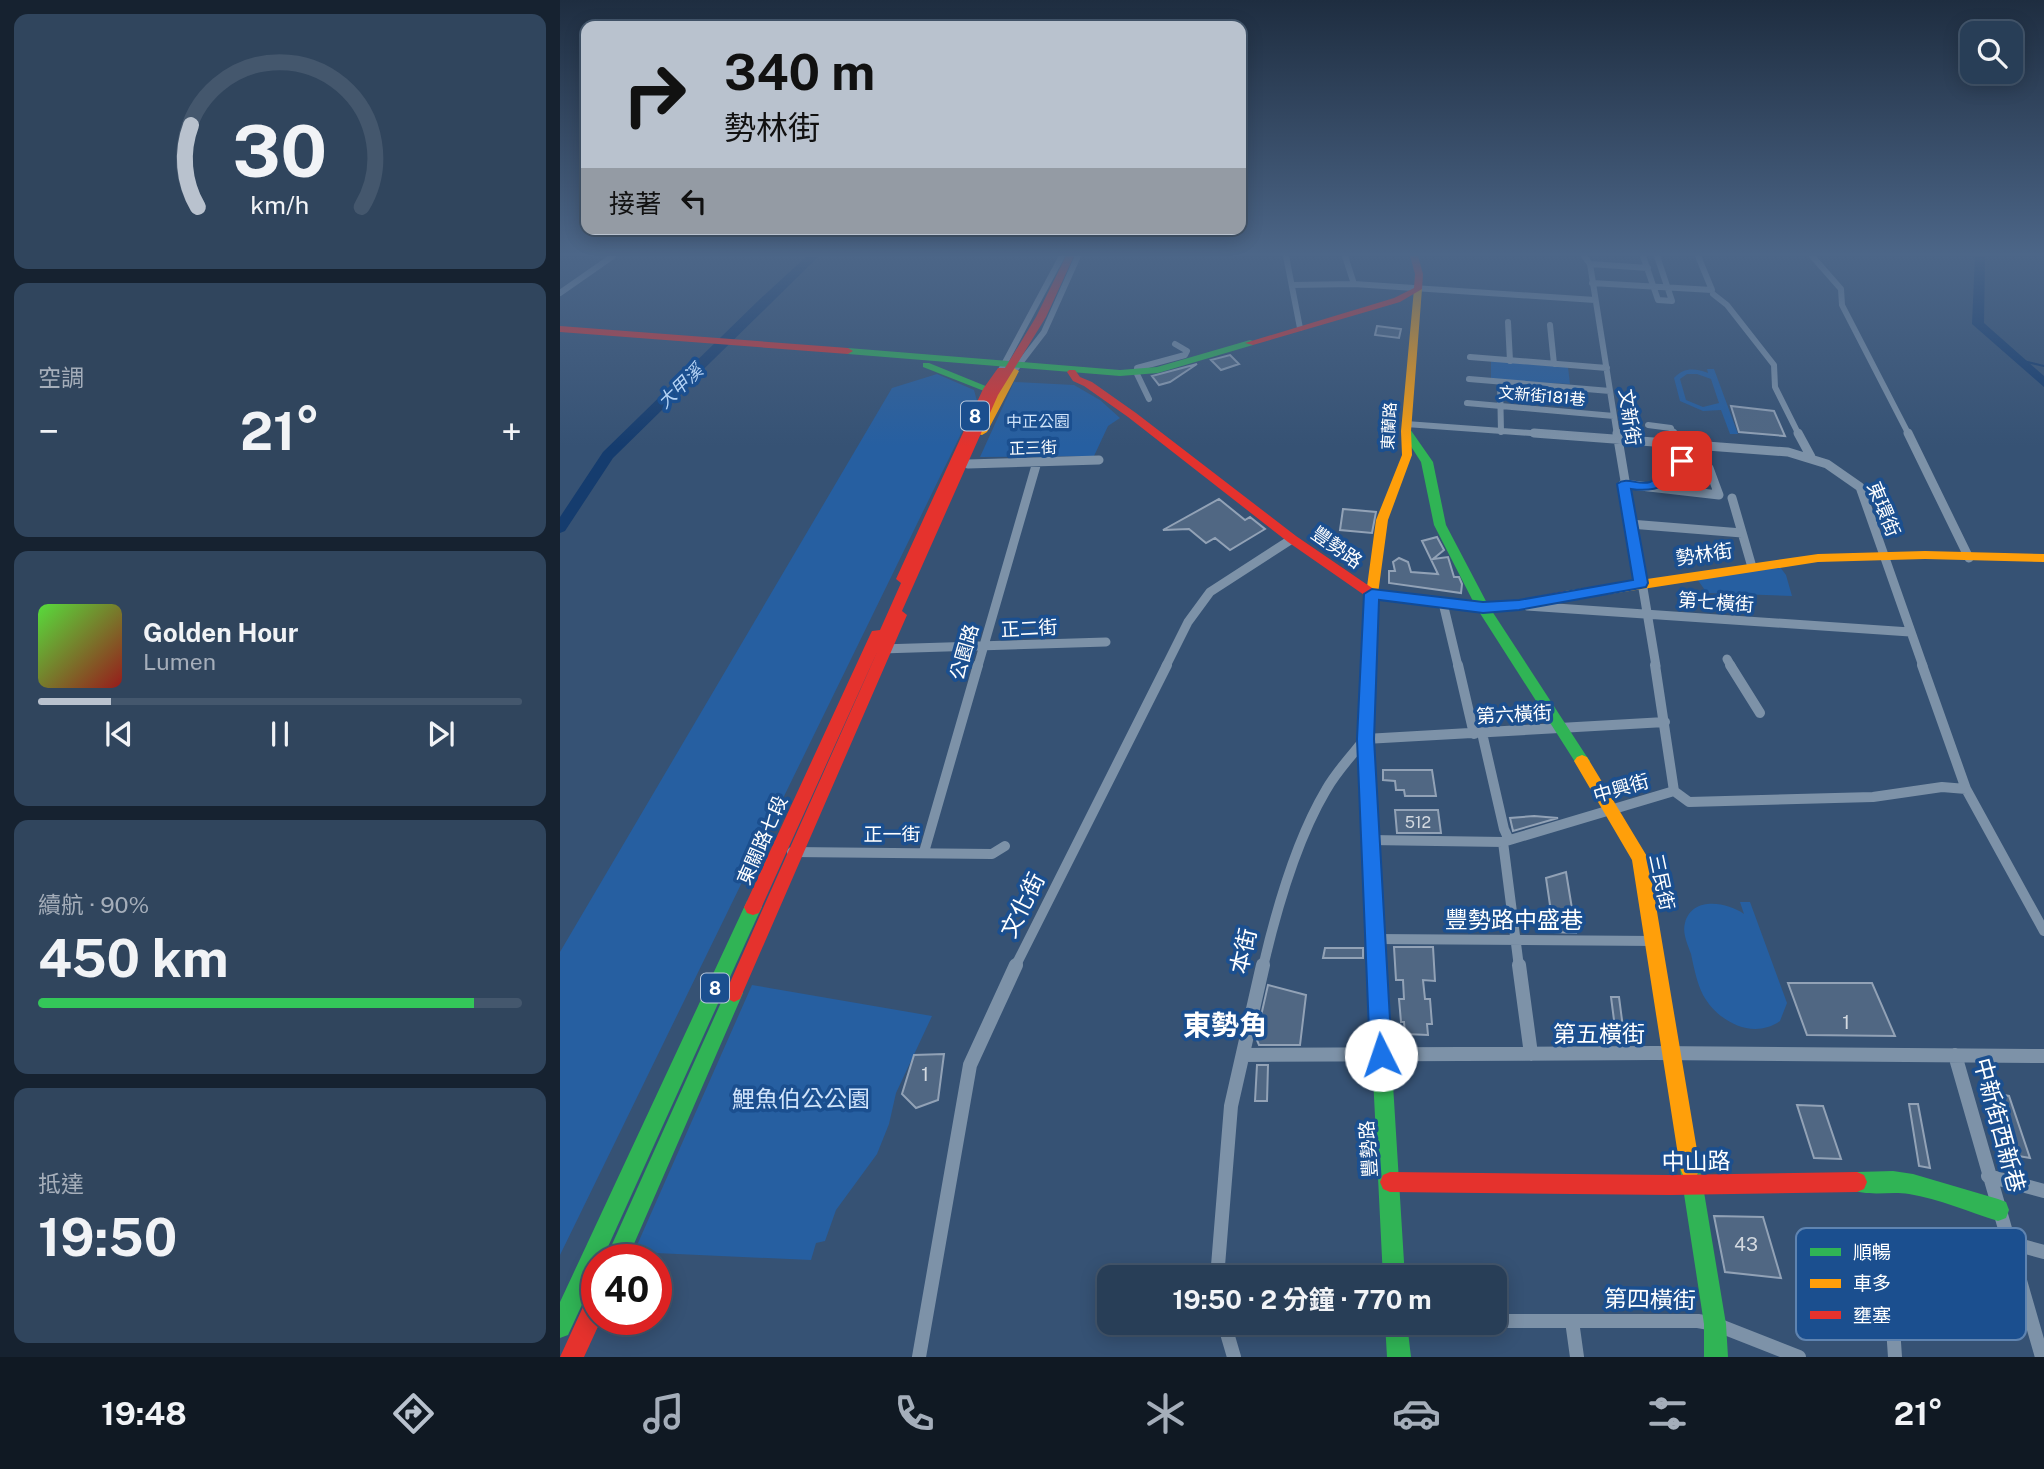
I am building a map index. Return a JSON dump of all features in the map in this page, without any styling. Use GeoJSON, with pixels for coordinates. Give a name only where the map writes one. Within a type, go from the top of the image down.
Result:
{"type":"FeatureCollection","features":[{"type":"Feature","properties":{"kind":"main road"},"geometry":{"type":"LineString","coordinates":[[870,650],[885,633],[965,464],[998,385],[1040,319]]}},
{"type":"Feature","properties":{"kind":"main road"},"geometry":{"type":"LineString","coordinates":[[1072,372],[1136,374],[1158,370],[1330,319]]}},
{"type":"Feature","properties":{"kind":"main road","name":"東蘭路"},"geometry":{"type":"LineString","coordinates":[[1372,594],[1382,520],[1407,455],[1406,427],[1415,319]]}},
{"type":"Feature","properties":{"kind":"main road"},"geometry":{"type":"LineString","coordinates":[[560,329],[918,361],[988,389]]}},
{"type":"Feature","properties":{"kind":"main road"},"geometry":{"type":"LineString","coordinates":[[560,336],[918,361]]}},
{"type":"Feature","properties":{"kind":"main road","name":"豐勢路"},"geometry":{"type":"LineString","coordinates":[[918,361],[1072,372],[1076,379],[1088,384],[1132,415],[1292,539],[1372,594],[1365,739],[1393,1265]]}},
{"type":"Feature","properties":{"kind":"main road","name":"東關路七段"},"geometry":{"type":"LineString","coordinates":[[623,1244],[887,649],[965,464],[982,417],[988,389],[1011,367]]}},
{"type":"Feature","properties":{"kind":"main road","name":"東關路七段"},"geometry":{"type":"LineString","coordinates":[[560,1327],[870,650],[982,417],[1011,367]]}},
{"type":"Feature","properties":{"kind":"main road","name":"三民街"},"geometry":{"type":"LineString","coordinates":[[1406,427],[1427,462],[1440,525],[1483,607],[1612,808],[1640,858],[1694,1185],[1715,1324],[1716,1357]]}},
{"type":"Feature","properties":{"kind":"main road","name":"勢林街"},"geometry":{"type":"LineString","coordinates":[[1372,594],[1483,607],[1519,605],[1641,583],[1818,558],[2044,558]]}},
{"type":"Feature","properties":{"kind":"main road"},"geometry":{"type":"LineString","coordinates":[[885,633],[887,649]]}},
{"type":"Feature","properties":{"kind":"main road","name":"中山路"},"geometry":{"type":"LineString","coordinates":[[1390,1182],[1694,1185],[1893,1181],[1998,1210]]}},
{"type":"Feature","properties":{"kind":"main road"},"geometry":{"type":"LineString","coordinates":[[572,1357],[582,1335]]}},
{"type":"Feature","properties":{"kind":"main road"},"geometry":{"type":"LineString","coordinates":[[1397,1335],[1399,1357]]}},
{"type":"Feature","properties":{"kind":"street"},"geometry":{"type":"LineString","coordinates":[[1011,367],[1037,319]]}},
{"type":"Feature","properties":{"kind":"street"},"geometry":{"type":"LineString","coordinates":[[1011,367],[1045,330],[1049,319]]}},
{"type":"Feature","properties":{"kind":"street"},"geometry":{"type":"LineString","coordinates":[[1298,319],[1300,328]]}},
{"type":"Feature","properties":{"kind":"street","name":"文新街"},"geometry":{"type":"LineString","coordinates":[[1598,319],[1674,791]]}},
{"type":"Feature","properties":{"kind":"street"},"geometry":{"type":"LineString","coordinates":[[1739,319],[1774,365],[1775,387],[1779,398],[1811,457]]}},
{"type":"Feature","properties":{"kind":"street"},"geometry":{"type":"LineString","coordinates":[[1850,319],[1969,558]]}},
{"type":"Feature","properties":{"kind":"street"},"geometry":{"type":"LineString","coordinates":[[1508,322],[1510,360]]}},
{"type":"Feature","properties":{"kind":"street"},"geometry":{"type":"LineString","coordinates":[[1550,325],[1554,364]]}},
{"type":"Feature","properties":{"kind":"street"},"geometry":{"type":"LineString","coordinates":[[1149,398],[1136,374],[1137,368],[1185,355],[1187,351],[1175,344]]}},
{"type":"Feature","properties":{"kind":"street"},"geometry":{"type":"LineString","coordinates":[[1470,357],[1607,368]]}},
{"type":"Feature","properties":{"kind":"street"},"geometry":{"type":"LineString","coordinates":[[1469,379],[1610,391]]}},
{"type":"Feature","properties":{"kind":"street"},"geometry":{"type":"LineString","coordinates":[[1500,383],[1502,432]]}},
{"type":"Feature","properties":{"kind":"street","name":"文新街181巷"},"geometry":{"type":"LineString","coordinates":[[1467,403],[1614,416]]}},
{"type":"Feature","properties":{"kind":"street"},"geometry":{"type":"LineString","coordinates":[[1648,425],[1671,428],[1682,461],[1669,476],[1649,488]]}},
{"type":"Feature","properties":{"kind":"street","name":"東環街"},"geometry":{"type":"LineString","coordinates":[[1406,427],[1788,452],[1811,457],[1839,470],[1860,487],[1966,789],[2044,930]]}},
{"type":"Feature","properties":{"kind":"street","name":"正三街"},"geometry":{"type":"LineString","coordinates":[[965,464],[1099,460]]}},
{"type":"Feature","properties":{"kind":"street","name":"公園路"},"geometry":{"type":"LineString","coordinates":[[924,852],[1037,462]]}},
{"type":"Feature","properties":{"kind":"street"},"geometry":{"type":"LineString","coordinates":[[1623,484],[1719,495],[1709,468]]}},
{"type":"Feature","properties":{"kind":"street"},"geometry":{"type":"LineString","coordinates":[[1732,498],[1752,567]]}},
{"type":"Feature","properties":{"kind":"street"},"geometry":{"type":"LineString","coordinates":[[1630,524],[1742,533]]}},
{"type":"Feature","properties":{"kind":"street","name":"文化街"},"geometry":{"type":"LineString","coordinates":[[919,1357],[970,1065],[1020,956],[1188,622],[1210,592],[1292,539]]}},
{"type":"Feature","properties":{"kind":"street"},"geometry":{"type":"LineString","coordinates":[[1443,603],[1504,829],[1531,1054]]}},
{"type":"Feature","properties":{"kind":"street","name":"第七橫街"},"geometry":{"type":"LineString","coordinates":[[1519,605],[1910,632]]}},
{"type":"Feature","properties":{"kind":"street","name":"正二街"},"geometry":{"type":"LineString","coordinates":[[870,650],[1106,642]]}},
{"type":"Feature","properties":{"kind":"street"},"geometry":{"type":"LineString","coordinates":[[1727,659],[1760,713]]}},
{"type":"Feature","properties":{"kind":"street","name":"第六橫街"},"geometry":{"type":"LineString","coordinates":[[1365,739],[1665,722]]}},
{"type":"Feature","properties":{"kind":"street","name":"本街"},"geometry":{"type":"LineString","coordinates":[[1218,1265],[1231,1105],[1272,927],[1305,835],[1326,789],[1365,739]]}},
{"type":"Feature","properties":{"kind":"street"},"geometry":{"type":"LineString","coordinates":[[813,772],[831,773]]}},
{"type":"Feature","properties":{"kind":"street","name":"中興街"},"geometry":{"type":"LineString","coordinates":[[1370,840],[1506,841],[1674,791],[1689,802],[1873,797],[1942,787],[1966,789]]}},
{"type":"Feature","properties":{"kind":"street","name":"正一街"},"geometry":{"type":"LineString","coordinates":[[778,851],[992,854],[1004,846]]}},
{"type":"Feature","properties":{"kind":"street","name":"豐勢路中盛巷"},"geometry":{"type":"LineString","coordinates":[[1374,939],[1654,941]]}},
{"type":"Feature","properties":{"kind":"street","name":"第五橫街"},"geometry":{"type":"LineString","coordinates":[[1242,1055],[1955,1055]]}},
{"type":"Feature","properties":{"kind":"street","name":"中新街西新巷"},"geometry":{"type":"LineString","coordinates":[[2004,1228],[1955,1055],[2044,1056]]}},
{"type":"Feature","properties":{"kind":"street"},"geometry":{"type":"LineString","coordinates":[[1988,1176],[2044,1191]]}},
{"type":"Feature","properties":{"kind":"street"},"geometry":{"type":"LineString","coordinates":[[2026,1247],[2044,1252]]}},
{"type":"Feature","properties":{"kind":"street","name":"中新街西新巷"},"geometry":{"type":"LineString","coordinates":[[2026,1303],[2042,1357]]}},
{"type":"Feature","properties":{"kind":"street","name":"第四橫街"},"geometry":{"type":"LineString","coordinates":[[1507,1321],[1715,1324],[1799,1357]]}},
{"type":"Feature","properties":{"kind":"street"},"geometry":{"type":"LineString","coordinates":[[1572,1321],[1577,1357]]}},
{"type":"Feature","properties":{"kind":"street"},"geometry":{"type":"LineString","coordinates":[[1228,1335],[1234,1357]]}},
{"type":"Feature","properties":{"kind":"green space"},"geometry":{"type":"Polygon","coordinates":[[[1491,361],[1568,367],[1570,384],[1491,380],[1491,361]]]}},
{"type":"Feature","properties":{"kind":"green space"},"geometry":{"type":"Polygon","coordinates":[[[1707,369],[1714,369],[1738,434],[1730,434],[1721,410],[1703,411],[1680,401],[1674,378],[1678,374],[1690,370],[1708,373],[1707,369]],[[1687,374],[1680,379],[1686,400],[1703,407],[1719,403],[1711,379],[1687,374]]]}},
{"type":"Feature","properties":{"kind":"green space"},"geometry":{"type":"Polygon","coordinates":[[[937,374],[974,390],[977,401],[560,1255],[560,952],[892,388],[937,374]]]}},
{"type":"Feature","properties":{"kind":"green space","name":"中正公園"},"geometry":{"type":"Polygon","coordinates":[[[1014,382],[1074,385],[1100,400],[1120,418],[1108,426],[1094,456],[980,457],[1014,382]]]}},
{"type":"Feature","properties":{"kind":"green space"},"geometry":{"type":"Polygon","coordinates":[[[1780,567],[1786,575],[1792,596],[1707,593],[1697,579],[1780,567]]]}},
{"type":"Feature","properties":{"kind":"green space"},"geometry":{"type":"Polygon","coordinates":[[[1740,902],[1750,902],[1787,1003],[1780,1021],[1759,1029],[1737,1025],[1710,1005],[1699,986],[1685,935],[1685,923],[1695,909],[1702,905],[1720,904],[1744,914],[1740,902]]]}},
{"type":"Feature","properties":{"kind":"green space","name":"鯉魚伯公公園"},"geometry":{"type":"Polygon","coordinates":[[[752,985],[932,1016],[896,1093],[889,1124],[877,1154],[836,1210],[825,1241],[816,1243],[811,1260],[672,1254],[672,1244],[638,1244],[752,985]]]}},
{"type":"Feature","properties":{"kind":"building"},"geometry":{"type":"Polygon","coordinates":[[[1377,326],[1401,329],[1399,338],[1375,335],[1377,326]]]}},
{"type":"Feature","properties":{"kind":"building"},"geometry":{"type":"Polygon","coordinates":[[[1230,355],[1239,364],[1221,370],[1211,360],[1230,355]]]}},
{"type":"Feature","properties":{"kind":"building"},"geometry":{"type":"Polygon","coordinates":[[[1197,364],[1170,382],[1159,385],[1152,376],[1197,364]]]}},
{"type":"Feature","properties":{"kind":"building"},"geometry":{"type":"Polygon","coordinates":[[[1510,388],[1543,391],[1544,403],[1510,401],[1510,388]]]}},
{"type":"Feature","properties":{"kind":"building"},"geometry":{"type":"Polygon","coordinates":[[[1731,406],[1774,411],[1785,436],[1739,432],[1731,406]]]}},
{"type":"Feature","properties":{"kind":"building"},"geometry":{"type":"Polygon","coordinates":[[[1219,499],[1245,520],[1250,517],[1265,529],[1230,550],[1215,538],[1206,543],[1189,529],[1163,530],[1219,499]]]}},
{"type":"Feature","properties":{"kind":"building"},"geometry":{"type":"Polygon","coordinates":[[[1343,509],[1376,512],[1372,533],[1340,530],[1343,509]]]}},
{"type":"Feature","properties":{"kind":"building"},"geometry":{"type":"Polygon","coordinates":[[[1437,537],[1444,550],[1433,559],[1448,557],[1454,577],[1459,577],[1462,584],[1461,593],[1389,583],[1389,571],[1395,571],[1393,562],[1399,558],[1408,562],[1411,572],[1438,574],[1422,541],[1437,537]]]}},
{"type":"Feature","properties":{"kind":"building"},"geometry":{"type":"Polygon","coordinates":[[[1383,770],[1432,770],[1436,796],[1405,796],[1404,790],[1396,790],[1395,781],[1383,780],[1383,770]]]}},
{"type":"Feature","properties":{"kind":"building"},"geometry":{"type":"Polygon","coordinates":[[[1395,810],[1438,810],[1441,833],[1397,833],[1395,810]]]}},
{"type":"Feature","properties":{"kind":"building"},"geometry":{"type":"Polygon","coordinates":[[[1510,818],[1558,818],[1513,831],[1510,818]]]}},
{"type":"Feature","properties":{"kind":"building"},"geometry":{"type":"Polygon","coordinates":[[[1566,872],[1576,933],[1554,932],[1546,878],[1566,872]]]}},
{"type":"Feature","properties":{"kind":"building"},"geometry":{"type":"Polygon","coordinates":[[[1394,947],[1433,947],[1435,981],[1423,980],[1425,999],[1430,999],[1432,1024],[1427,1024],[1428,1035],[1405,1034],[1399,999],[1404,999],[1403,980],[1396,980],[1394,947]]]}},
{"type":"Feature","properties":{"kind":"building"},"geometry":{"type":"Polygon","coordinates":[[[1325,948],[1363,948],[1363,958],[1323,958],[1325,948]]]}},
{"type":"Feature","properties":{"kind":"building"},"geometry":{"type":"Polygon","coordinates":[[[1788,983],[1872,983],[1895,1036],[1807,1035],[1788,983]]]}},
{"type":"Feature","properties":{"kind":"building"},"geometry":{"type":"Polygon","coordinates":[[[1268,985],[1306,995],[1300,1045],[1259,1045],[1256,1038],[1268,985]]]}},
{"type":"Feature","properties":{"kind":"building"},"geometry":{"type":"Polygon","coordinates":[[[1611,997],[1619,997],[1625,1043],[1617,1043],[1611,997]]]}},
{"type":"Feature","properties":{"kind":"building"},"geometry":{"type":"Polygon","coordinates":[[[944,1054],[938,1100],[916,1108],[902,1094],[914,1055],[944,1054]]]}},
{"type":"Feature","properties":{"kind":"building"},"geometry":{"type":"Polygon","coordinates":[[[1257,1065],[1268,1065],[1267,1101],[1255,1101],[1257,1065]]]}},
{"type":"Feature","properties":{"kind":"building"},"geometry":{"type":"Polygon","coordinates":[[[1982,1091],[2009,1096],[2030,1158],[2001,1153],[1982,1091]]]}},
{"type":"Feature","properties":{"kind":"building"},"geometry":{"type":"Polygon","coordinates":[[[1909,1104],[1918,1104],[1930,1168],[1919,1166],[1909,1104]]]}},
{"type":"Feature","properties":{"kind":"building"},"geometry":{"type":"Polygon","coordinates":[[[1797,1105],[1823,1106],[1841,1159],[1814,1158],[1797,1105]]]}},
{"type":"Feature","properties":{"kind":"building"},"geometry":{"type":"Polygon","coordinates":[[[1714,1216],[1763,1217],[1781,1278],[1725,1272],[1714,1216]]]}},
{"type":"Feature","properties":{"kind":"waterway","name":"大甲溪"},"geometry":{"type":"LineString","coordinates":[[560,528],[608,455],[745,319]]}},
{"type":"Feature","properties":{"kind":"waterway"},"geometry":{"type":"LineString","coordinates":[[1978,319],[1978,324],[2044,383]]}},
{"type":"Feature","properties":{"kind":"waterway"},"geometry":{"type":"LineString","coordinates":[[2019,360],[2044,366]]}},
{"type":"Feature","properties":{"kind":"traffic: fast"},"geometry":{"type":"LineString","coordinates":[[848,351],[1120,373],[1158,370],[1250,343]]}},
{"type":"Feature","properties":{"kind":"traffic: fast"},"geometry":{"type":"LineString","coordinates":[[926,365],[988,389]]}},
{"type":"Feature","properties":{"kind":"traffic: fast"},"geometry":{"type":"LineString","coordinates":[[1406,431],[1427,462],[1440,525],[1483,607],[1582,761]]}},
{"type":"Feature","properties":{"kind":"traffic: fast"},"geometry":{"type":"LineString","coordinates":[[1367,794],[1393,1265]]}},
{"type":"Feature","properties":{"kind":"traffic: fast"},"geometry":{"type":"LineString","coordinates":[[560,1327],[753,907]]}},
{"type":"Feature","properties":{"kind":"traffic: fast"},"geometry":{"type":"LineString","coordinates":[[623,1244],[734,993]]}},
{"type":"Feature","properties":{"kind":"traffic: fast"},"geometry":{"type":"LineString","coordinates":[[1690,1168],[1715,1324],[1716,1357]]}},
{"type":"Feature","properties":{"kind":"traffic: fast"},"geometry":{"type":"LineString","coordinates":[[1857,1182],[1893,1181],[1913,1184],[1998,1210]]}},
{"type":"Feature","properties":{"kind":"traffic: fast"},"geometry":{"type":"LineString","coordinates":[[1397,1335],[1399,1357]]}},
{"type":"Feature","properties":{"kind":"traffic: slow"},"geometry":{"type":"LineString","coordinates":[[1367,794],[1365,739],[1372,594],[1382,520],[1407,455],[1406,431],[1415,319]]}},
{"type":"Feature","properties":{"kind":"traffic: slow"},"geometry":{"type":"LineString","coordinates":[[982,432],[1014,371]]}},
{"type":"Feature","properties":{"kind":"traffic: slow"},"geometry":{"type":"LineString","coordinates":[[1565,596],[1818,558],[1925,555],[2044,558]]}},
{"type":"Feature","properties":{"kind":"traffic: slow"},"geometry":{"type":"LineString","coordinates":[[1582,761],[1640,858],[1690,1168]]}},
{"type":"Feature","properties":{"kind":"traffic: jam"},"geometry":{"type":"LineString","coordinates":[[870,650],[885,633],[993,395],[1040,319]]}},
{"type":"Feature","properties":{"kind":"traffic: jam"},"geometry":{"type":"LineString","coordinates":[[1250,343],[1331,319]]}},
{"type":"Feature","properties":{"kind":"traffic: jam"},"geometry":{"type":"LineString","coordinates":[[560,329],[848,351]]}},
{"type":"Feature","properties":{"kind":"traffic: jam"},"geometry":{"type":"LineString","coordinates":[[902,579],[988,389],[1001,370]]}},
{"type":"Feature","properties":{"kind":"traffic: jam"},"geometry":{"type":"LineString","coordinates":[[1072,372],[1076,379],[1088,384],[1132,415],[1292,539],[1372,594],[1483,607],[1519,605],[1565,596]]}},
{"type":"Feature","properties":{"kind":"traffic: jam"},"geometry":{"type":"LineString","coordinates":[[734,993],[900,615]]}},
{"type":"Feature","properties":{"kind":"traffic: jam"},"geometry":{"type":"LineString","coordinates":[[753,907],[877,635]]}},
{"type":"Feature","properties":{"kind":"traffic: jam"},"geometry":{"type":"LineString","coordinates":[[1390,1182],[1670,1185],[1857,1182]]}},
{"type":"Feature","properties":{"kind":"traffic: jam"},"geometry":{"type":"LineString","coordinates":[[572,1357],[582,1335]]}},
{"type":"Feature","properties":{"kind":"district","name":"東勢角"},"geometry":{"type":"Point","coordinates":[1225,1024]}},
{"type":"Feature","properties":{"kind":"route"},"geometry":{"type":"LineString","coordinates":[[1381,1055],[1365,739],[1372,594],[1483,607],[1519,605],[1641,583],[1623,484],[1649,488],[1669,476],[1682,461]]}}]}
